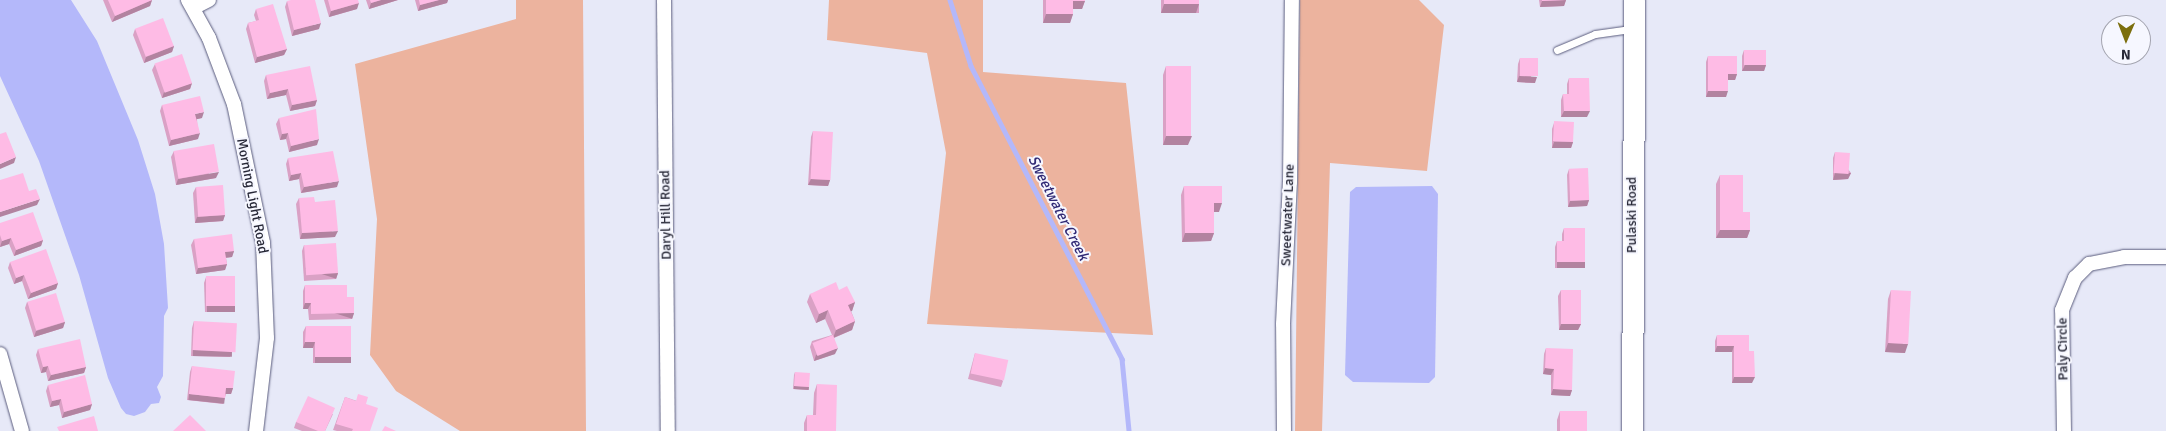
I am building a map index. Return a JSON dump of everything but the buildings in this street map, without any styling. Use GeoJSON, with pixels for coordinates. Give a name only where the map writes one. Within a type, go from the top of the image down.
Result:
{"type":"FeatureCollection","features":[{"type":"Feature","properties":{"kind":"main road","name":"Pulaski Road"},"geometry":{"type":"LineString","coordinates":[[1632,431],[1634,0]]}},
{"type":"Feature","properties":{"kind":"street"},"geometry":{"type":"LineString","coordinates":[[190,4],[209,0]]}},
{"type":"Feature","properties":{"kind":"street","name":"Daryl Hill Road"},"geometry":{"type":"LineString","coordinates":[[664,0],[668,431]]}},
{"type":"Feature","properties":{"kind":"street","name":"Sweetwater Lane"},"geometry":{"type":"LineString","coordinates":[[1284,431],[1283,324],[1290,182],[1292,0]]}},
{"type":"Feature","properties":{"kind":"street","name":"Morning Light Road"},"geometry":{"type":"LineString","coordinates":[[190,4],[209,38],[234,104],[263,243],[267,338],[256,431]]}},
{"type":"Feature","properties":{"kind":"street","name":"Paly Circle"},"geometry":{"type":"LineString","coordinates":[[2064,431],[2062,310],[2075,278],[2089,264],[2124,257],[2166,257]]}},
{"type":"Feature","properties":{"kind":"street"},"geometry":{"type":"LineString","coordinates":[[0,354],[22,431]]}},
{"type":"Feature","properties":{"kind":"lane"},"geometry":{"type":"LineString","coordinates":[[1557,50],[1595,34],[1634,29]]}},
{"type":"Feature","properties":{"kind":"shaded area"},"geometry":{"type":"Polygon","coordinates":[[[516,0],[583,0],[586,431],[460,431],[396,391],[370,355],[377,219],[355,64],[516,19],[516,0]]]}},
{"type":"Feature","properties":{"kind":"shaded area"},"geometry":{"type":"Polygon","coordinates":[[[829,0],[983,0],[983,72],[1126,83],[1153,335],[927,324],[946,153],[927,53],[827,40],[829,0]]]}},
{"type":"Feature","properties":{"kind":"shaded area"},"geometry":{"type":"Polygon","coordinates":[[[1300,0],[1419,0],[1444,25],[1427,171],[1330,163],[1322,431],[1295,431],[1300,0]]]}},
{"type":"Feature","properties":{"kind":"water"},"geometry":{"type":"Polygon","coordinates":[[[0,0],[71,0],[97,41],[138,140],[155,194],[164,244],[168,308],[164,316],[163,376],[157,387],[161,397],[159,403],[151,404],[145,412],[134,416],[126,414],[121,408],[108,378],[79,275],[39,161],[0,76],[0,0]]]}},
{"type":"Feature","properties":{"kind":"water"},"geometry":{"type":"Polygon","coordinates":[[[1432,186],[1438,194],[1435,377],[1429,383],[1353,382],[1345,375],[1350,192],[1356,187],[1432,186]]]}},
{"type":"Feature","properties":{"kind":"waterway","name":"Sweetwater Creek"},"geometry":{"type":"LineString","coordinates":[[950,0],[971,66],[1122,359],[1129,431]]}}]}
